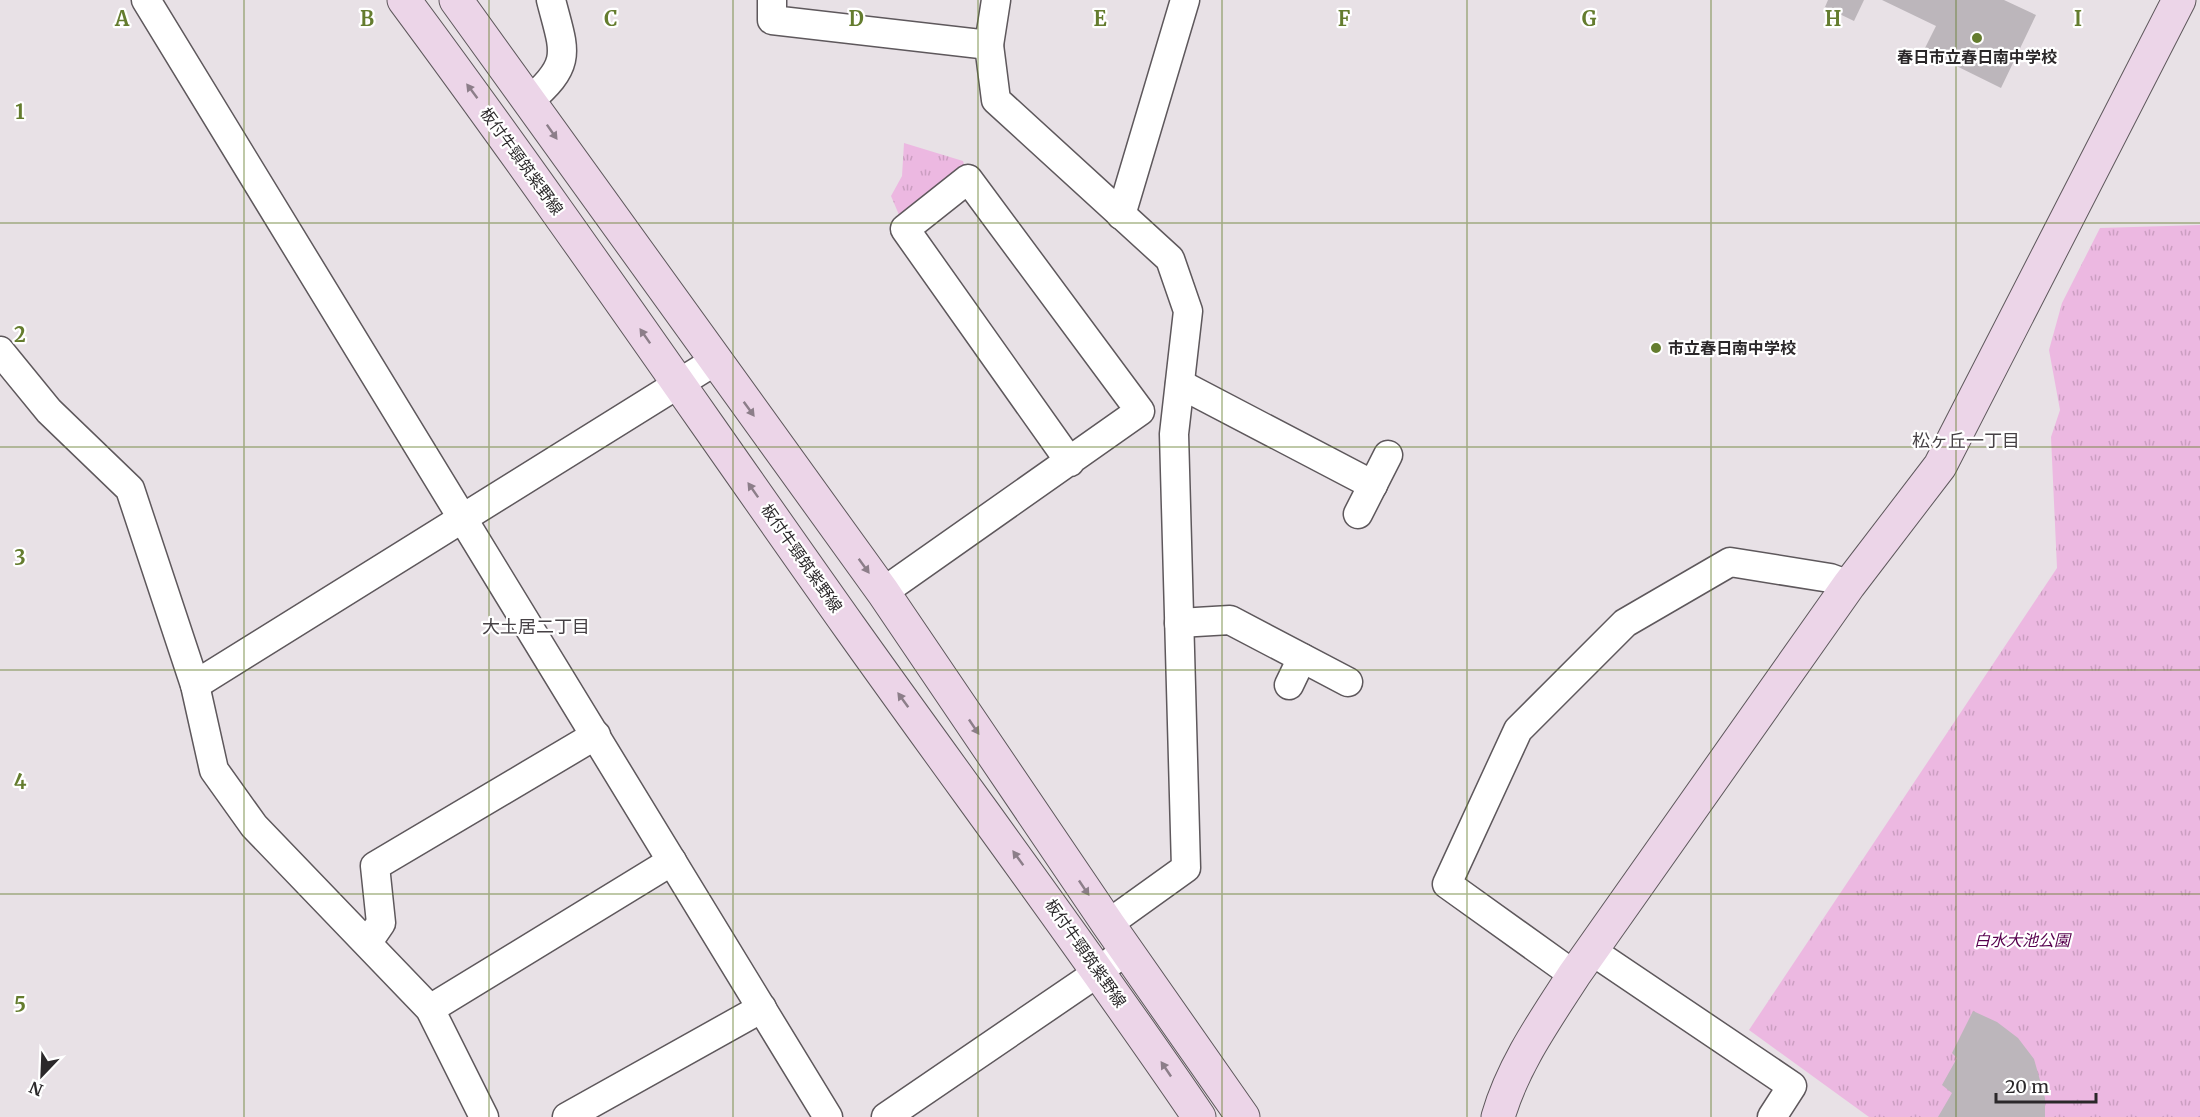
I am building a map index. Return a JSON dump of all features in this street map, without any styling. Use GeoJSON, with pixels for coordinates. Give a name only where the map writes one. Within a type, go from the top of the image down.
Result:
{"type":"FeatureCollection","features":[{"type":"Feature","properties":{"kind":"main road","name":"板付牛頸筑紫野線"},"geometry":{"type":"LineString","coordinates":[[404,0],[505,136],[859,640],[1100,971],[1199,1117]]}},
{"type":"Feature","properties":{"kind":"main road"},"geometry":{"type":"LineString","coordinates":[[456,0],[883,592],[1243,1117]]}},
{"type":"Feature","properties":{"kind":"main road"},"geometry":{"type":"LineString","coordinates":[[1498,1117],[1506,1091],[1525,1055],[1583,963],[1849,585],[1940,466],[2179,0]]}},
{"type":"Feature","properties":{"kind":"street"},"geometry":{"type":"LineString","coordinates":[[146,0],[828,1117]]}},
{"type":"Feature","properties":{"kind":"street"},"geometry":{"type":"LineString","coordinates":[[529,101],[553,81],[564,51],[551,0]]}},
{"type":"Feature","properties":{"kind":"street"},"geometry":{"type":"LineString","coordinates":[[772,0],[772,20],[989,45]]}},
{"type":"Feature","properties":{"kind":"street"},"geometry":{"type":"LineString","coordinates":[[886,1117],[1100,971],[1118,937],[1186,868],[1174,434],[1188,311],[1170,259],[996,100],[989,45],[996,0]]}},
{"type":"Feature","properties":{"kind":"street"},"geometry":{"type":"LineString","coordinates":[[1121,215],[1185,0]]}},
{"type":"Feature","properties":{"kind":"street"},"geometry":{"type":"LineString","coordinates":[[883,592],[1070,462],[1140,411],[969,179],[905,229],[1070,462]]}},
{"type":"Feature","properties":{"kind":"street"},"geometry":{"type":"LineString","coordinates":[[0,351],[49,411],[130,489],[195,685],[214,770],[254,826],[430,1009],[484,1117]]}},
{"type":"Feature","properties":{"kind":"street"},"geometry":{"type":"LineString","coordinates":[[195,685],[715,361]]}},
{"type":"Feature","properties":{"kind":"street"},"geometry":{"type":"LineString","coordinates":[[1180,384],[1373,485]]}},
{"type":"Feature","properties":{"kind":"street"},"geometry":{"type":"LineString","coordinates":[[1358,514],[1388,455]]}},
{"type":"Feature","properties":{"kind":"street"},"geometry":{"type":"LineString","coordinates":[[1772,1117],[1792,1086],[1447,884],[1518,730],[1625,623],[1730,562],[1830,578],[1849,585]]}},
{"type":"Feature","properties":{"kind":"street"},"geometry":{"type":"LineString","coordinates":[[1179,623],[1230,620],[1348,682]]}},
{"type":"Feature","properties":{"kind":"street"},"geometry":{"type":"LineString","coordinates":[[1289,685],[1302,658]]}},
{"type":"Feature","properties":{"kind":"street"},"geometry":{"type":"LineString","coordinates":[[368,942],[381,922],[375,866],[596,735]]}},
{"type":"Feature","properties":{"kind":"street"},"geometry":{"type":"LineString","coordinates":[[430,1009],[672,861]]}},
{"type":"Feature","properties":{"kind":"street"},"geometry":{"type":"LineString","coordinates":[[567,1117],[762,1008]]}},
{"type":"Feature","properties":{"kind":"green space"},"geometry":{"type":"Polygon","coordinates":[[[904,143],[963,161],[968,179],[905,229],[891,196],[902,176],[904,143]]]}},
{"type":"Feature","properties":{"kind":"green space","name":"白水大池公園"},"geometry":{"type":"Polygon","coordinates":[[[2200,225],[2200,1117],[1869,1117],[1749,1030],[2057,568],[2051,437],[2060,410],[2049,350],[2062,303],[2100,228],[2200,225]]]}},
{"type":"Feature","properties":{"kind":"building"},"geometry":{"type":"Polygon","coordinates":[[[1828,0],[1864,0],[1854,21],[1825,7],[1828,0]]]}},
{"type":"Feature","properties":{"kind":"building","name":"春日市立春日南中学校"},"geometry":{"type":"Polygon","coordinates":[[[1882,0],[2004,0],[2036,15],[2001,88],[1924,50],[1936,26],[1882,0]]]}},
{"type":"Feature","properties":{"kind":"building"},"geometry":{"type":"Polygon","coordinates":[[[1973,1011],[1997,1022],[2018,1038],[2034,1059],[2045,1098],[2045,1117],[1938,1117],[1952,1093],[1942,1085],[1957,1058],[1952,1053],[1973,1011]]]}},
{"type":"Feature","properties":{"kind":"place","name":"春日市立春日南中学校"},"geometry":{"type":"Point","coordinates":[1977,38]}},
{"type":"Feature","properties":{"kind":"place","name":"市立春日南中学校"},"geometry":{"type":"Point","coordinates":[1656,348]}},
{"type":"Feature","properties":{"kind":"district","name":"松ヶ丘一丁目"},"geometry":{"type":"Point","coordinates":[1966,441]}},
{"type":"Feature","properties":{"kind":"district","name":"大土居二丁目"},"geometry":{"type":"Point","coordinates":[536,627]}}]}
